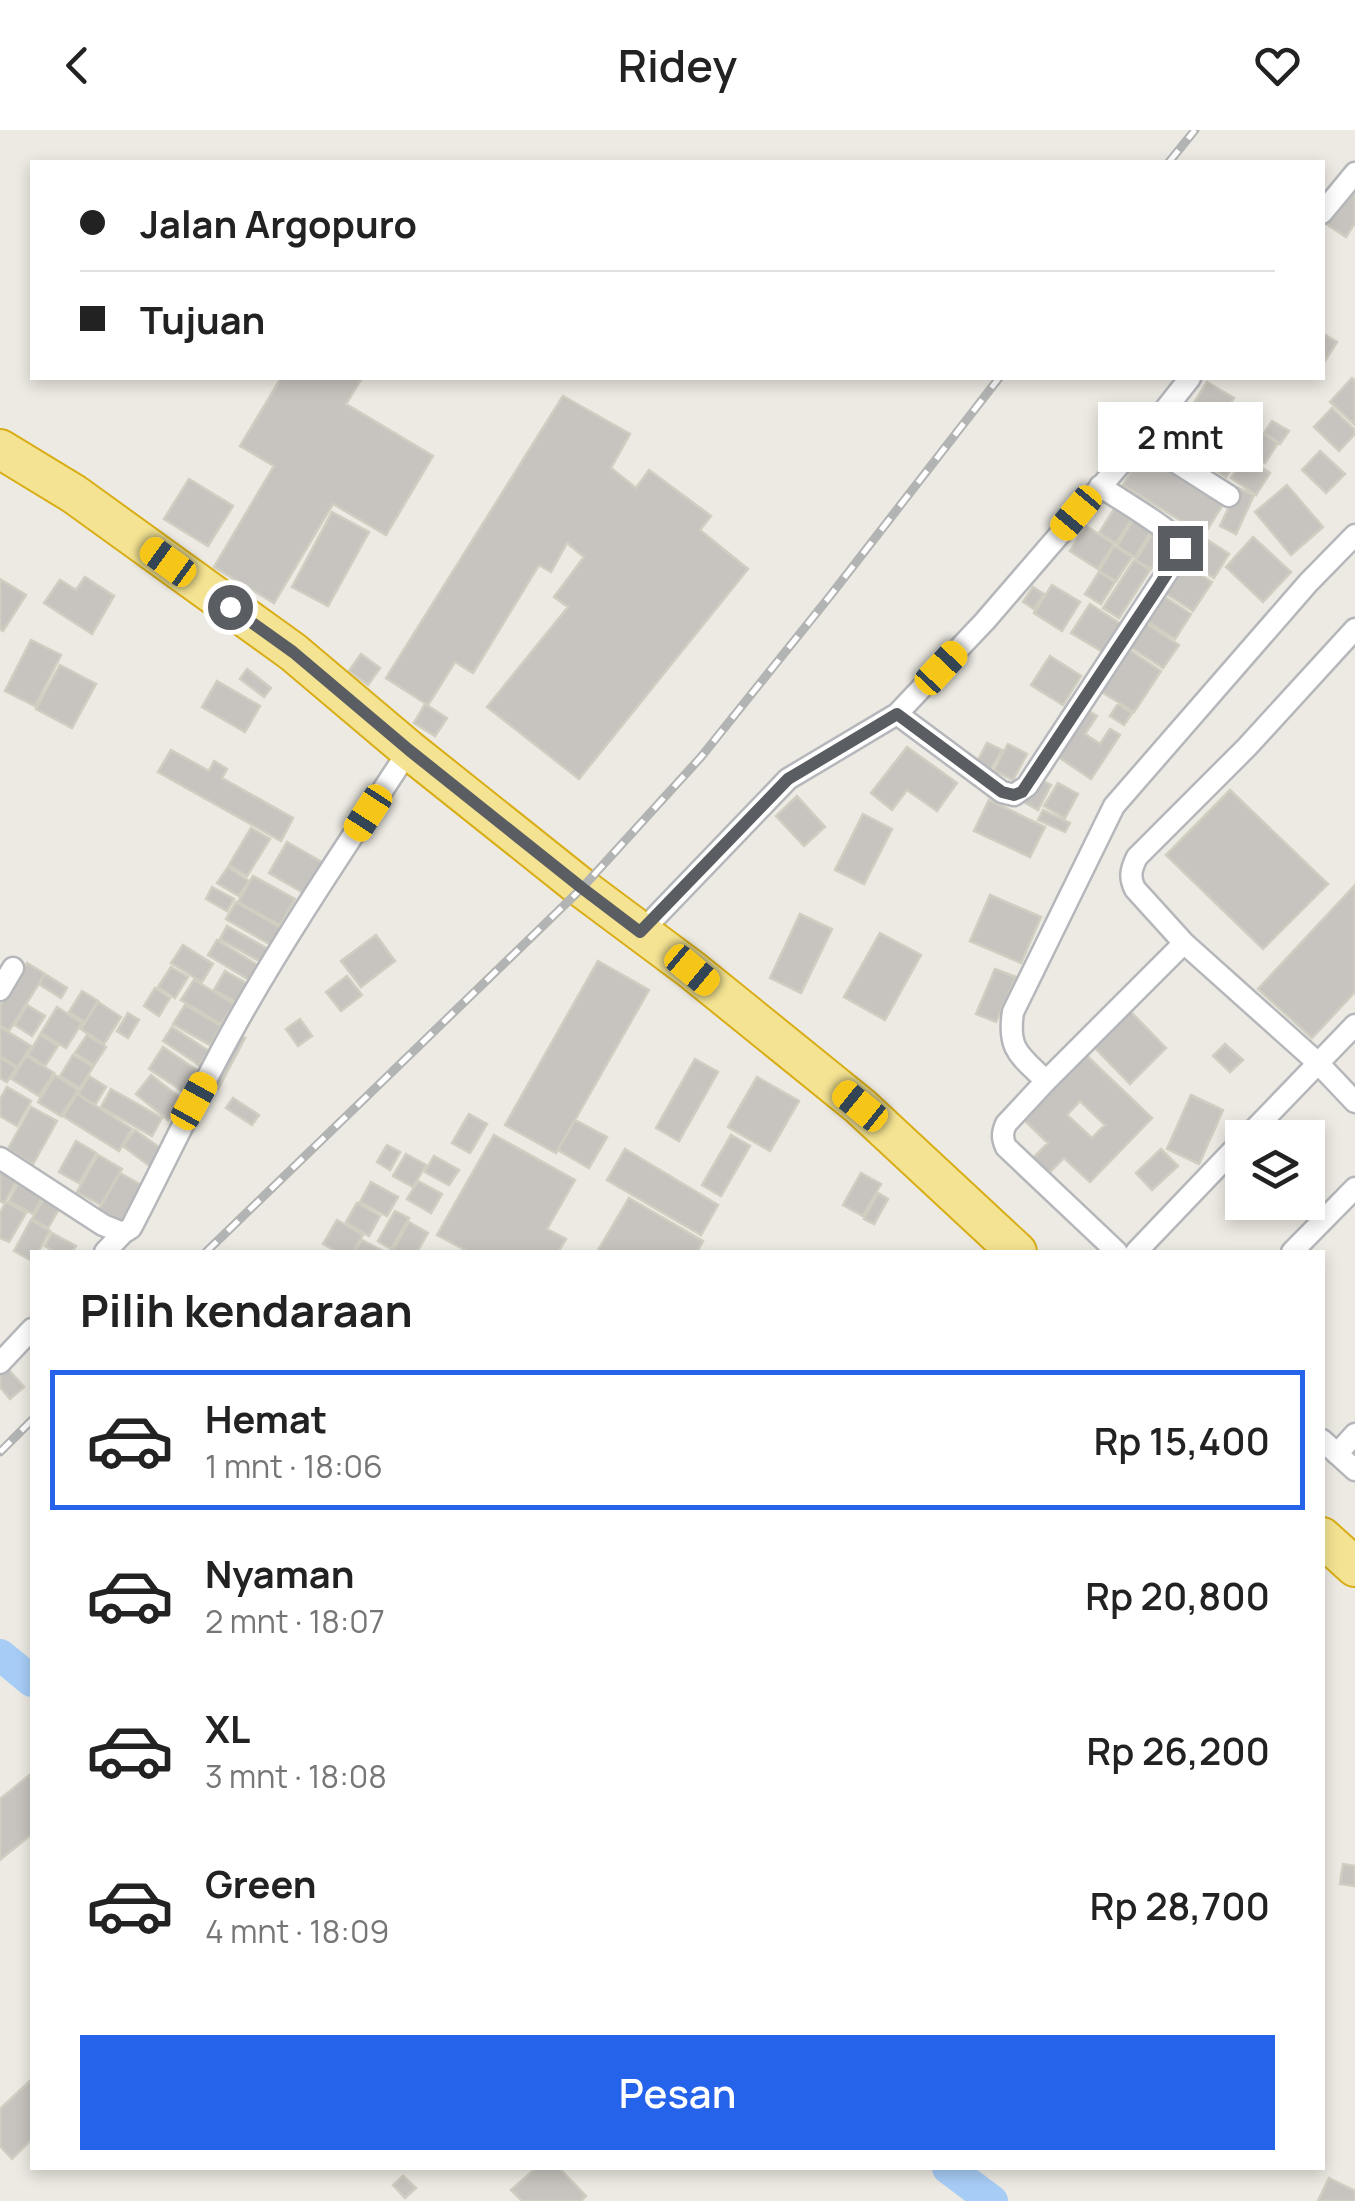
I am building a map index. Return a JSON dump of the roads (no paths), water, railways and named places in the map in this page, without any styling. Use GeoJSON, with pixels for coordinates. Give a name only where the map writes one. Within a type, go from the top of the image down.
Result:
{"type":"FeatureCollection","features":[{"type":"Feature","properties":{"kind":"highway"},"geometry":{"type":"LineString","coordinates":[[0,449],[74,494],[293,652],[409,750],[860,1106],[1015,1250]]}},
{"type":"Feature","properties":{"kind":"highway"},"geometry":{"type":"LineString","coordinates":[[1325,1539],[1355,1567]]}},
{"type":"Feature","properties":{"kind":"street"},"geometry":{"type":"LineString","coordinates":[[1325,209],[1355,173]]}},
{"type":"Feature","properties":{"kind":"street"},"geometry":{"type":"LineString","coordinates":[[640,932],[788,779],[897,714],[985,621],[1188,380]]}},
{"type":"Feature","properties":{"kind":"street"},"geometry":{"type":"LineString","coordinates":[[1141,440],[1229,496]]}},
{"type":"Feature","properties":{"kind":"street"},"geometry":{"type":"LineString","coordinates":[[897,714],[1002,792],[1014,795],[1027,786],[1180,548],[1177,540],[1100,486]]}},
{"type":"Feature","properties":{"kind":"street"},"geometry":{"type":"LineString","coordinates":[[1046,1081],[1015,1050],[1011,1028],[1014,1012],[1114,806],[1353,534]]}},
{"type":"Feature","properties":{"kind":"street"},"geometry":{"type":"LineString","coordinates":[[1355,630],[1136,857],[1130,880],[1184,944],[1318,1063],[1355,1102]]}},
{"type":"Feature","properties":{"kind":"street"},"geometry":{"type":"LineString","coordinates":[[107,1250],[131,1228],[244,1009],[409,750]]}},
{"type":"Feature","properties":{"kind":"street"},"geometry":{"type":"LineString","coordinates":[[1115,1250],[1002,1140],[1006,1124],[1184,944]]}},
{"type":"Feature","properties":{"kind":"street"},"geometry":{"type":"LineString","coordinates":[[0,990],[13,968]]}},
{"type":"Feature","properties":{"kind":"street"},"geometry":{"type":"LineString","coordinates":[[1262,1120],[1355,1025]]}},
{"type":"Feature","properties":{"kind":"street"},"geometry":{"type":"LineString","coordinates":[[0,1158],[103,1226],[123,1233]]}},
{"type":"Feature","properties":{"kind":"street"},"geometry":{"type":"LineString","coordinates":[[1138,1250],[1225,1159]]}},
{"type":"Feature","properties":{"kind":"street"},"geometry":{"type":"LineString","coordinates":[[1294,1250],[1355,1188]]}},
{"type":"Feature","properties":{"kind":"street"},"geometry":{"type":"LineString","coordinates":[[0,1364],[30,1331]]}},
{"type":"Feature","properties":{"kind":"street"},"geometry":{"type":"LineString","coordinates":[[1355,1434],[1330,1447],[1355,1470]]}},
{"type":"Feature","properties":{"kind":"waterway"},"geometry":{"type":"LineString","coordinates":[[0,1655],[30,1679]]}},
{"type":"Feature","properties":{"kind":"waterway"},"geometry":{"type":"LineString","coordinates":[[951,2170],[992,2201]]}},
{"type":"Feature","properties":{"kind":"railway"},"geometry":{"type":"LineString","coordinates":[[1171,160],[1195,130]]}},
{"type":"Feature","properties":{"kind":"railway"},"geometry":{"type":"LineString","coordinates":[[208,1250],[582,888],[701,757],[997,380]]}},
{"type":"Feature","properties":{"kind":"railway"},"geometry":{"type":"LineString","coordinates":[[0,1452],[30,1422]]}}]}
